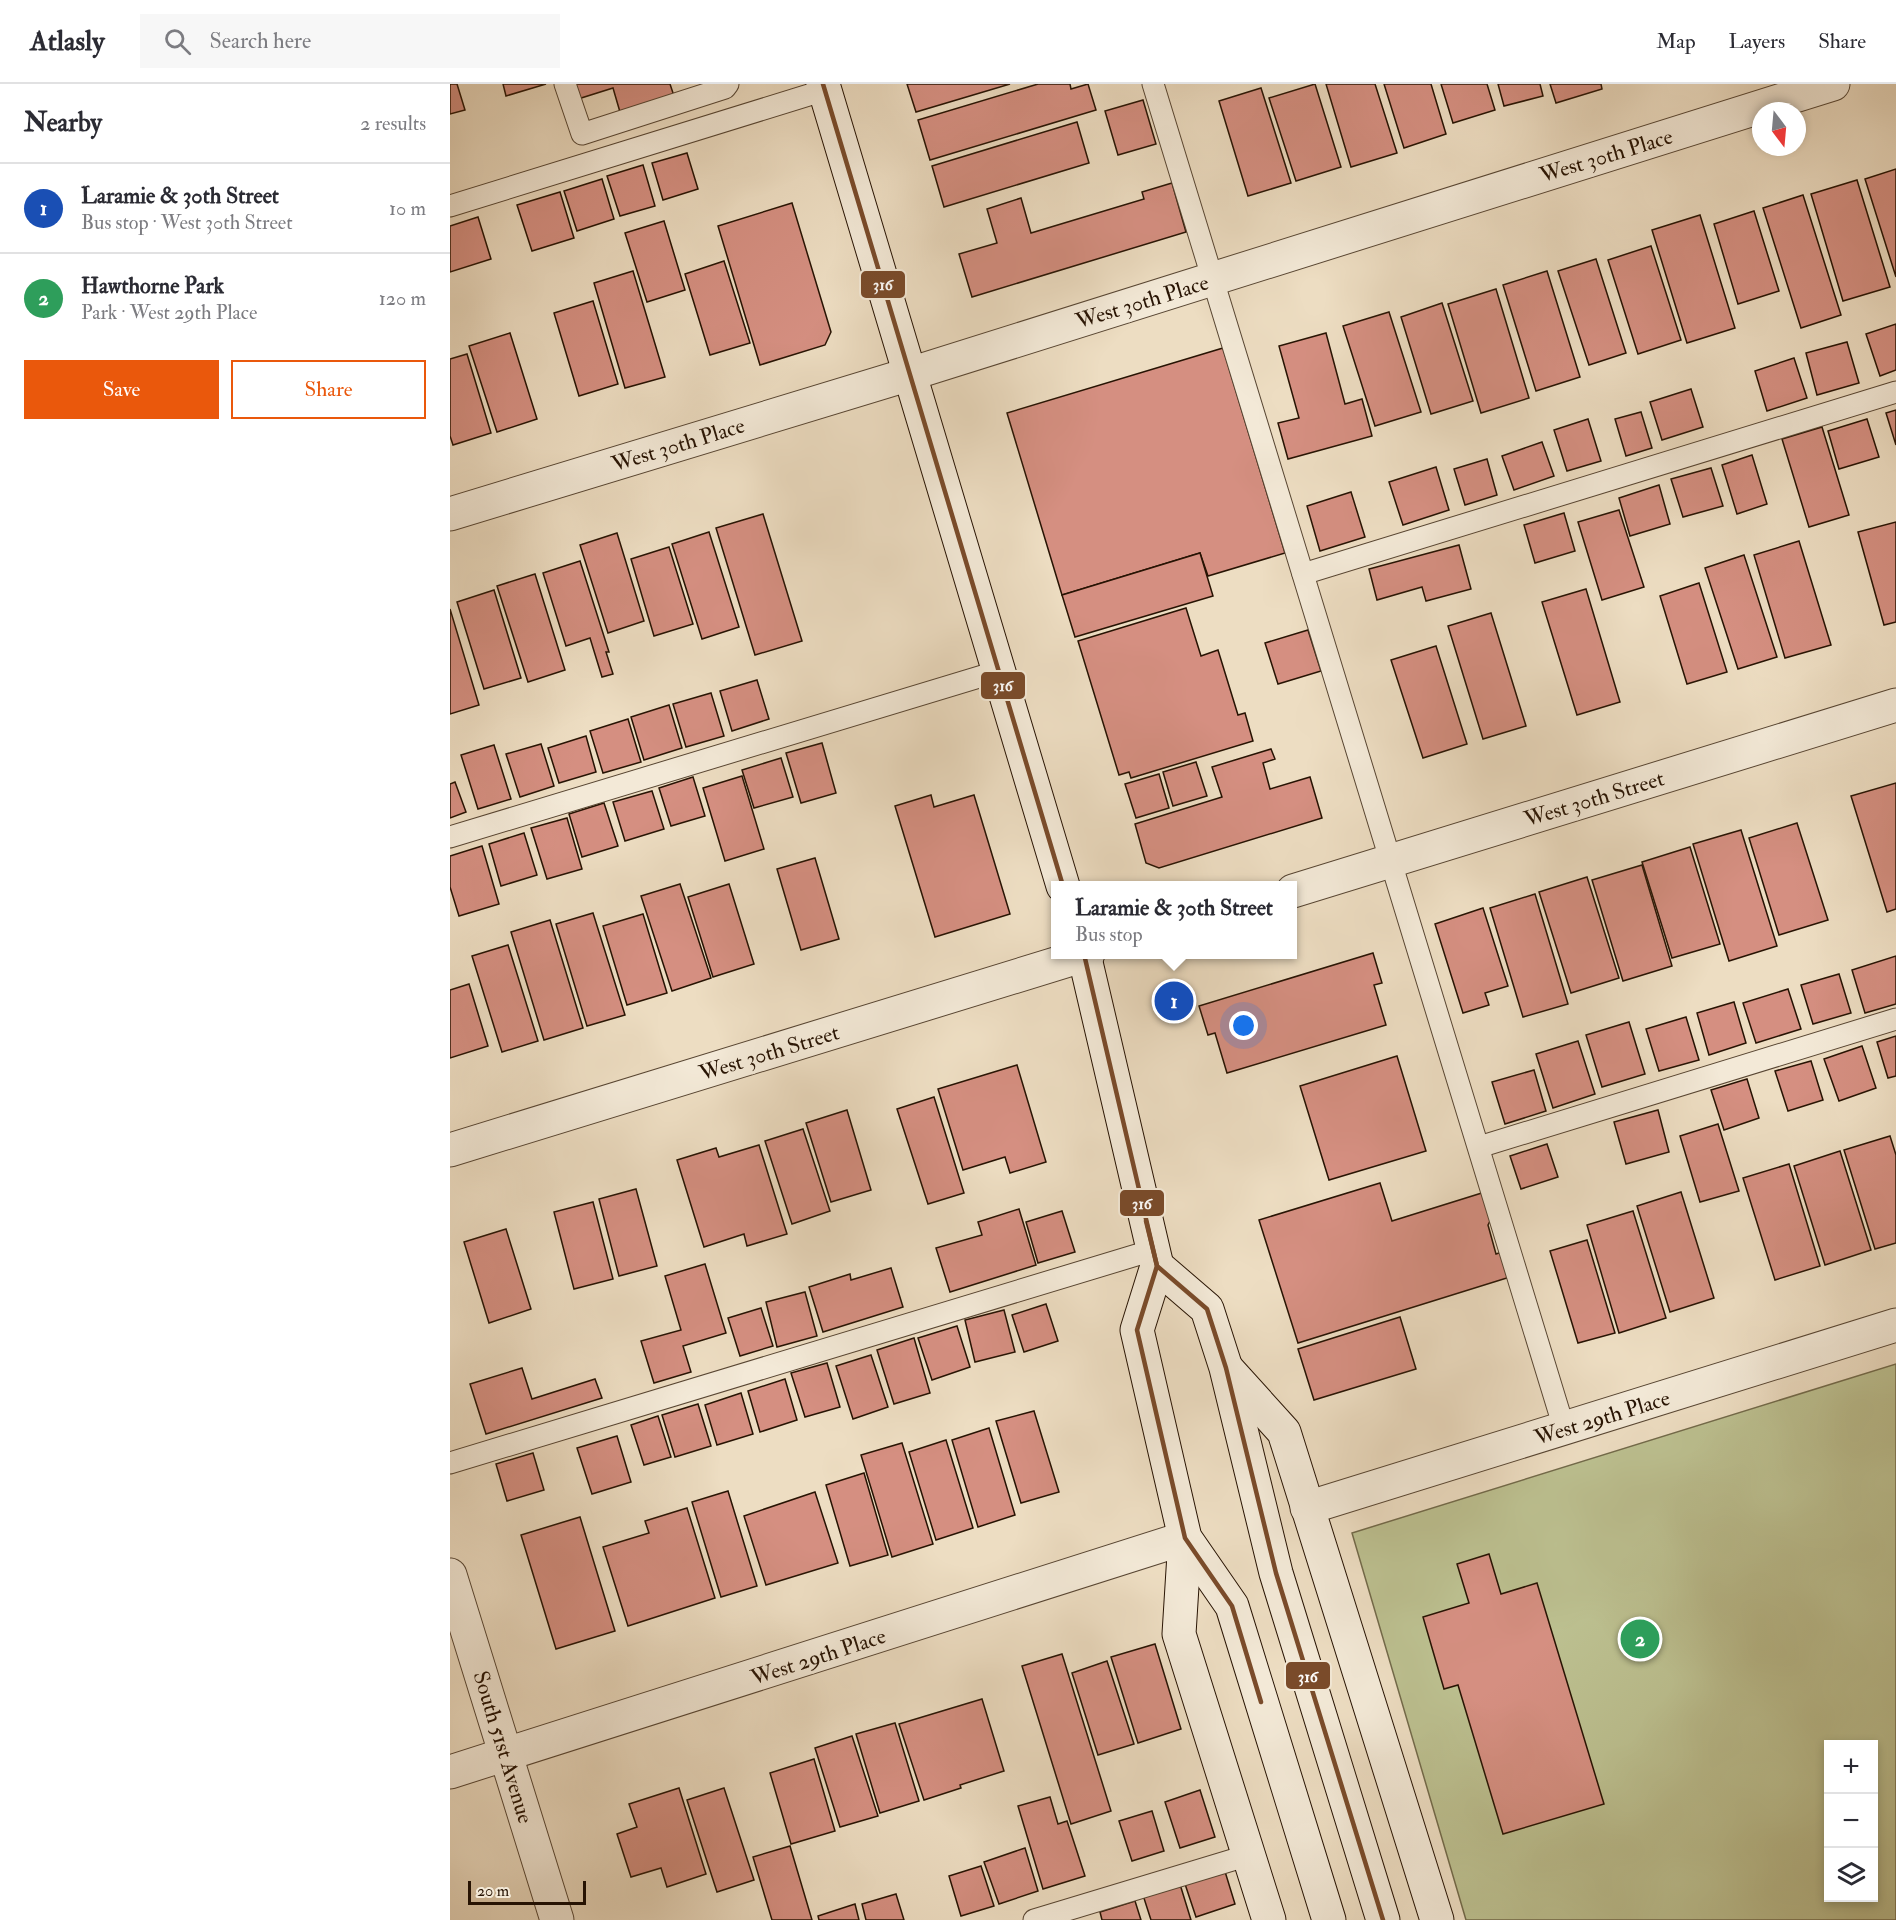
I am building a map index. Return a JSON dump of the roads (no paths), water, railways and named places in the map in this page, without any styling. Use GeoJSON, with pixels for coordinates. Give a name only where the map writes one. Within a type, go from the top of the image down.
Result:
{"type":"FeatureCollection","features":[{"type":"Feature","properties":{"kind":"street","name":"West 30th Place"},"geometry":{"type":"LineString","coordinates":[[450,514],[910,374],[1833,84]]}},
{"type":"Feature","properties":{"kind":"street"},"geometry":{"type":"LineString","coordinates":[[824,87],[1063,881]]}},
{"type":"Feature","properties":{"kind":"street","name":"West 30th Street"},"geometry":{"type":"LineString","coordinates":[[1297,890],[1896,705]]}},
{"type":"Feature","properties":{"kind":"street","name":"West 30th Street"},"geometry":{"type":"LineString","coordinates":[[450,1150],[1073,959]]}},
{"type":"Feature","properties":{"kind":"street"},"geometry":{"type":"LineString","coordinates":[[1087,959],[1155,1258],[1137,1330],[1185,1538],[1179,1634],[1269,1920]]}},
{"type":"Feature","properties":{"kind":"street"},"geometry":{"type":"LineString","coordinates":[[1155,1258],[1207,1309],[1226,1368],[1276,1573],[1383,1920]]}},
{"type":"Feature","properties":{"kind":"street","name":"West 29th Place"},"geometry":{"type":"LineString","coordinates":[[1307,1508],[1896,1325]]}},
{"type":"Feature","properties":{"kind":"street"},"geometry":{"type":"LineString","coordinates":[[1226,1368],[1284,1432],[1437,1920]]}},
{"type":"Feature","properties":{"kind":"street"},"geometry":{"type":"LineString","coordinates":[[1185,1538],[1232,1606],[1329,1920]]}},
{"type":"Feature","properties":{"kind":"street","name":"West 29th Place"},"geometry":{"type":"LineString","coordinates":[[450,1772],[1185,1538]]}},
{"type":"Feature","properties":{"kind":"street","name":"South 51st Avenue"},"geometry":{"type":"LineString","coordinates":[[450,1575],[557,1920]]}},
{"type":"Feature","properties":{"kind":"lane"},"geometry":{"type":"LineString","coordinates":[[565,84],[582,134],[693,91],[725,88],[728,84]]}},
{"type":"Feature","properties":{"kind":"lane"},"geometry":{"type":"LineString","coordinates":[[1153,84],[1564,1428]]}},
{"type":"Feature","properties":{"kind":"lane"},"geometry":{"type":"LineString","coordinates":[[450,206],[824,87]]}},
{"type":"Feature","properties":{"kind":"lane"},"geometry":{"type":"LineString","coordinates":[[1303,574],[1896,392]]}},
{"type":"Feature","properties":{"kind":"lane"},"geometry":{"type":"LineString","coordinates":[[450,837],[999,671]]}},
{"type":"Feature","properties":{"kind":"lane"},"geometry":{"type":"LineString","coordinates":[[1479,1147],[1896,1019]]}},
{"type":"Feature","properties":{"kind":"lane"},"geometry":{"type":"LineString","coordinates":[[450,1463],[1155,1258]]}},
{"type":"Feature","properties":{"kind":"lane"},"geometry":{"type":"LineString","coordinates":[[1034,1920],[1249,1855]]}},
{"type":"Feature","properties":{"kind":"place","name":"Laramie & 30th Street"},"geometry":{"type":"Point","coordinates":[1174,1001]}},
{"type":"Feature","properties":{"kind":"place","name":"Hawthorne Park"},"geometry":{"type":"Point","coordinates":[1640,1639]}}]}
